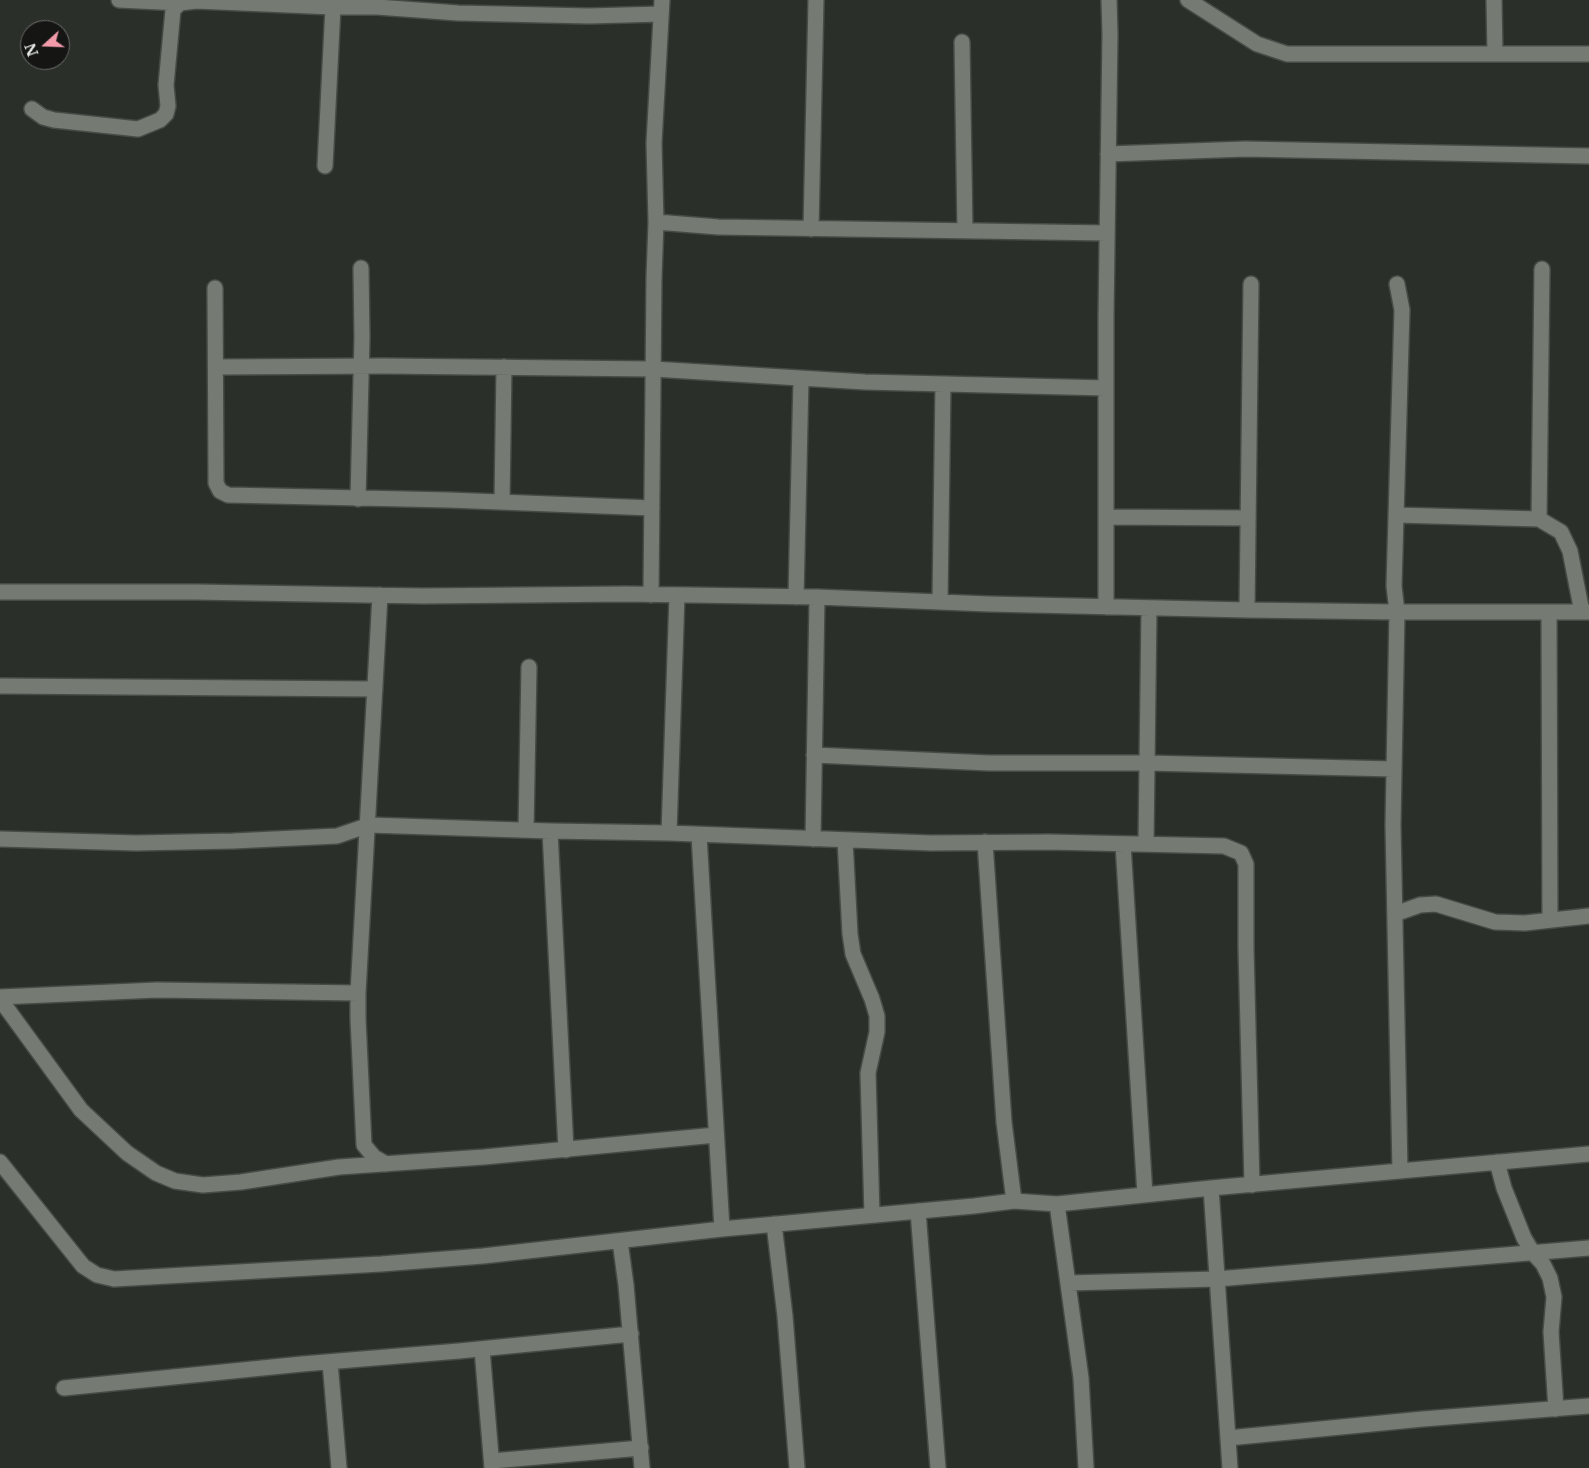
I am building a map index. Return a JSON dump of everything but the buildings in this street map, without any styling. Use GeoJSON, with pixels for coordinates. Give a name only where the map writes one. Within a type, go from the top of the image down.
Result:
{"type":"FeatureCollection","features":[{"type":"Feature","properties":{"kind":"street"},"geometry":{"type":"LineString","coordinates":[[120,0],[180,3],[196,1],[264,2],[333,7],[377,6],[458,13],[589,16],[662,7],[654,143],[656,222],[651,595]]}},
{"type":"Feature","properties":{"kind":"street"},"geometry":{"type":"LineString","coordinates":[[811,229],[816,0]]}},
{"type":"Feature","properties":{"kind":"street"},"geometry":{"type":"LineString","coordinates":[[1106,607],[1109,0]]}},
{"type":"Feature","properties":{"kind":"street"},"geometry":{"type":"LineString","coordinates":[[1188,0],[1258,44],[1287,54],[1589,54]]}},
{"type":"Feature","properties":{"kind":"street"},"geometry":{"type":"LineString","coordinates":[[1494,0],[1495,54]]}},
{"type":"Feature","properties":{"kind":"street"},"geometry":{"type":"LineString","coordinates":[[32,109],[43,117],[54,120],[138,130],[160,120],[166,114],[168,106],[166,85],[173,10],[180,3]]}},
{"type":"Feature","properties":{"kind":"street"},"geometry":{"type":"LineString","coordinates":[[325,166],[333,7]]}},
{"type":"Feature","properties":{"kind":"street"},"geometry":{"type":"LineString","coordinates":[[962,42],[965,231]]}},
{"type":"Feature","properties":{"kind":"street"},"geometry":{"type":"LineString","coordinates":[[1108,154],[1245,149],[1589,156]]}},
{"type":"Feature","properties":{"kind":"street"},"geometry":{"type":"LineString","coordinates":[[656,222],[718,227],[1107,233]]}},
{"type":"Feature","properties":{"kind":"street"},"geometry":{"type":"LineString","coordinates":[[358,499],[362,366],[361,268]]}},
{"type":"Feature","properties":{"kind":"street"},"geometry":{"type":"LineString","coordinates":[[1539,519],[1542,270]]}},
{"type":"Feature","properties":{"kind":"street"},"geometry":{"type":"LineString","coordinates":[[1247,610],[1251,284]]}},
{"type":"Feature","properties":{"kind":"street"},"geometry":{"type":"LineString","coordinates":[[1397,284],[1402,310],[1394,586],[1397,612],[1393,825],[1400,1171]]}},
{"type":"Feature","properties":{"kind":"street"},"geometry":{"type":"LineString","coordinates":[[215,288],[216,483],[220,491],[228,495],[652,508]]}},
{"type":"Feature","properties":{"kind":"street"},"geometry":{"type":"LineString","coordinates":[[216,367],[362,366],[653,369],[801,379],[1106,388]]}},
{"type":"Feature","properties":{"kind":"street"},"geometry":{"type":"LineString","coordinates":[[502,502],[504,367]]}},
{"type":"Feature","properties":{"kind":"street"},"geometry":{"type":"LineString","coordinates":[[796,597],[801,379]]}},
{"type":"Feature","properties":{"kind":"street"},"geometry":{"type":"LineString","coordinates":[[940,602],[943,384]]}},
{"type":"Feature","properties":{"kind":"street"},"geometry":{"type":"LineString","coordinates":[[0,592],[676,595],[817,597],[1247,610],[1586,612],[1570,551],[1561,532],[1539,519],[1396,515]]}},
{"type":"Feature","properties":{"kind":"street"},"geometry":{"type":"LineString","coordinates":[[1106,517],[1248,518]]}},
{"type":"Feature","properties":{"kind":"street"},"geometry":{"type":"LineString","coordinates":[[380,595],[358,993],[364,1145],[374,1157],[386,1164]]}},
{"type":"Feature","properties":{"kind":"street"},"geometry":{"type":"LineString","coordinates":[[669,833],[676,595]]}},
{"type":"Feature","properties":{"kind":"street"},"geometry":{"type":"LineString","coordinates":[[813,839],[817,597]]}},
{"type":"Feature","properties":{"kind":"street"},"geometry":{"type":"LineString","coordinates":[[1146,844],[1149,608]]}},
{"type":"Feature","properties":{"kind":"street"},"geometry":{"type":"LineString","coordinates":[[1550,612],[1550,920]]}},
{"type":"Feature","properties":{"kind":"street"},"geometry":{"type":"LineString","coordinates":[[526,830],[529,667]]}},
{"type":"Feature","properties":{"kind":"street"},"geometry":{"type":"LineString","coordinates":[[0,686],[375,689]]}},
{"type":"Feature","properties":{"kind":"street"},"geometry":{"type":"LineString","coordinates":[[814,755],[989,763],[1147,763],[1394,768]]}},
{"type":"Feature","properties":{"kind":"street"},"geometry":{"type":"LineString","coordinates":[[0,839],[136,843],[233,841],[337,836],[368,825],[669,833],[931,843],[985,842],[1224,846],[1241,853],[1246,864],[1246,948],[1252,1185]]}},
{"type":"Feature","properties":{"kind":"street"},"geometry":{"type":"LineString","coordinates":[[550,831],[566,1150]]}},
{"type":"Feature","properties":{"kind":"street"},"geometry":{"type":"LineString","coordinates":[[699,835],[722,1229]]}},
{"type":"Feature","properties":{"kind":"street"},"geometry":{"type":"LineString","coordinates":[[845,840],[850,934],[853,954],[877,1016],[877,1032],[868,1073],[872,1215]]}},
{"type":"Feature","properties":{"kind":"street"},"geometry":{"type":"LineString","coordinates":[[985,842],[1004,1122],[1014,1201]]}},
{"type":"Feature","properties":{"kind":"street"},"geometry":{"type":"LineString","coordinates":[[1123,844],[1144,1196]]}},
{"type":"Feature","properties":{"kind":"street"},"geometry":{"type":"LineString","coordinates":[[1395,914],[1420,905],[1436,904],[1495,922],[1525,923],[1589,916]]}},
{"type":"Feature","properties":{"kind":"street"},"geometry":{"type":"LineString","coordinates":[[0,998],[157,990],[358,993]]}},
{"type":"Feature","properties":{"kind":"street"},"geometry":{"type":"LineString","coordinates":[[0,998],[82,1110],[126,1153],[156,1173],[175,1181],[203,1185],[241,1182],[339,1167],[566,1150],[716,1135]]}},
{"type":"Feature","properties":{"kind":"street"},"geometry":{"type":"LineString","coordinates":[[0,1162],[83,1266],[97,1275],[114,1279],[483,1256],[722,1229],[1014,1201],[1057,1204],[1211,1188],[1589,1154]]}},
{"type":"Feature","properties":{"kind":"street"},"geometry":{"type":"LineString","coordinates":[[1497,1162],[1504,1188],[1524,1238],[1543,1264],[1550,1278],[1554,1297],[1551,1332],[1556,1409]]}},
{"type":"Feature","properties":{"kind":"street"},"geometry":{"type":"LineString","coordinates":[[1211,1188],[1230,1468]]}},
{"type":"Feature","properties":{"kind":"street"},"geometry":{"type":"LineString","coordinates":[[1057,1204],[1081,1378],[1086,1468]]}},
{"type":"Feature","properties":{"kind":"street"},"geometry":{"type":"LineString","coordinates":[[918,1211],[938,1468]]}},
{"type":"Feature","properties":{"kind":"street"},"geometry":{"type":"LineString","coordinates":[[774,1224],[797,1468]]}},
{"type":"Feature","properties":{"kind":"street"},"geometry":{"type":"LineString","coordinates":[[620,1241],[631,1334],[642,1468]]}},
{"type":"Feature","properties":{"kind":"street"},"geometry":{"type":"LineString","coordinates":[[1068,1283],[1216,1280],[1589,1248]]}},
{"type":"Feature","properties":{"kind":"street"},"geometry":{"type":"LineString","coordinates":[[64,1388],[631,1334]]}},
{"type":"Feature","properties":{"kind":"street"},"geometry":{"type":"LineString","coordinates":[[482,1349],[492,1464],[640,1448]]}},
{"type":"Feature","properties":{"kind":"street"},"geometry":{"type":"LineString","coordinates":[[330,1362],[339,1468]]}},
{"type":"Feature","properties":{"kind":"street"},"geometry":{"type":"LineString","coordinates":[[1228,1438],[1589,1406]]}}]}
